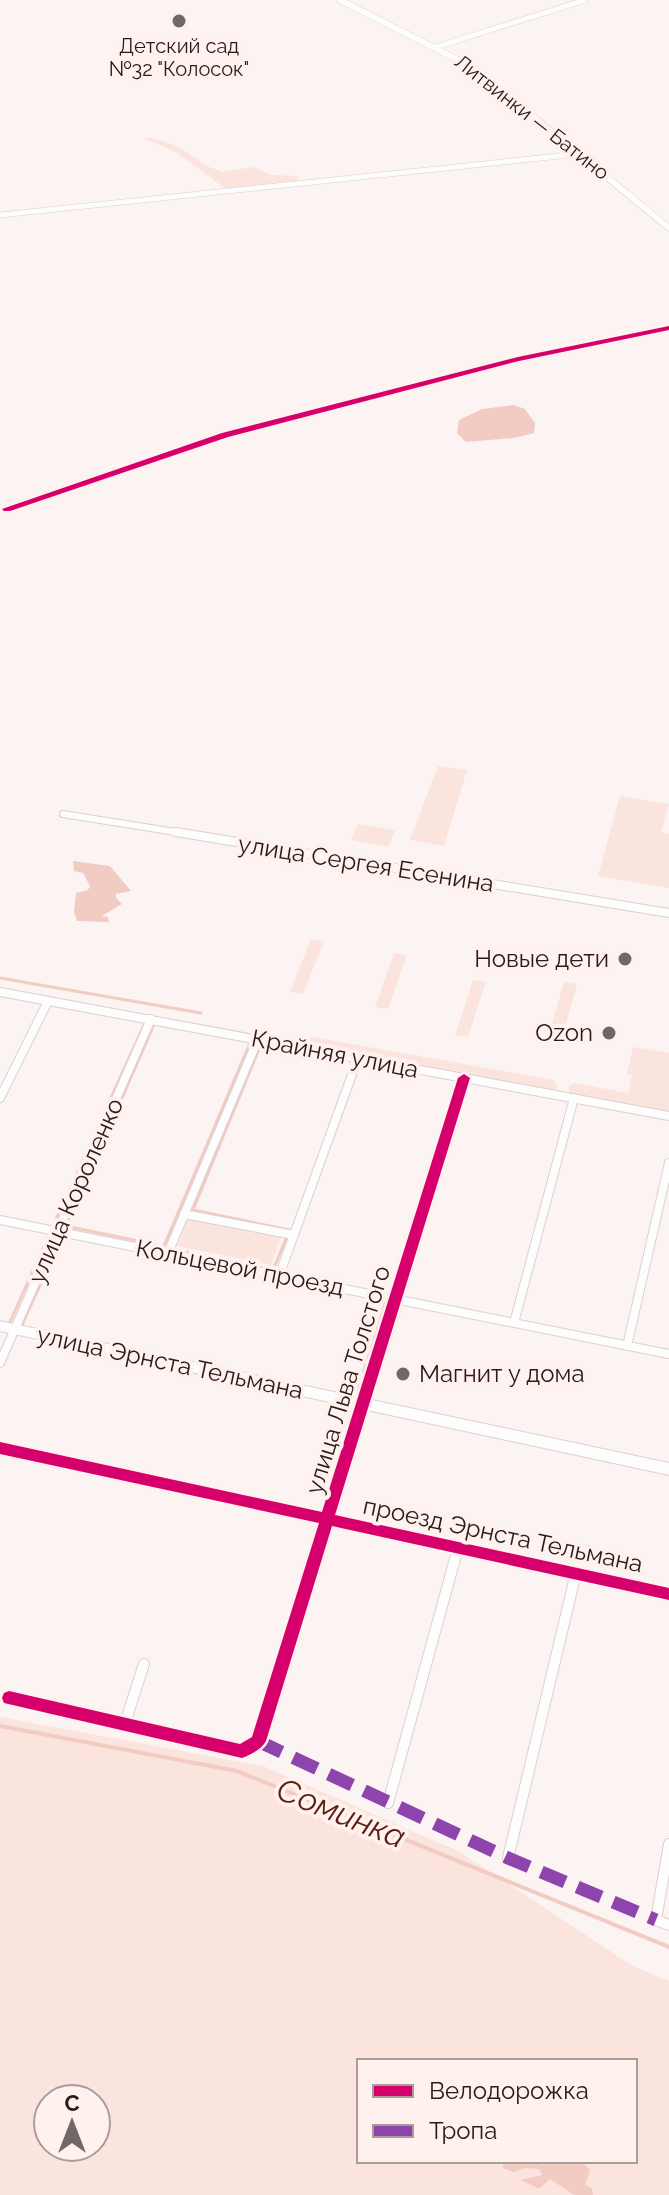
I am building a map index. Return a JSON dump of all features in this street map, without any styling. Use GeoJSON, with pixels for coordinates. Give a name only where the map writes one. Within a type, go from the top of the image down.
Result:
{"type":"FeatureCollection","features":[{"type":"Feature","properties":{"kind":"main road","name":"улица Эрнста Тельмана"},"geometry":{"type":"LineString","coordinates":[[0,1326],[669,1469]]}},
{"type":"Feature","properties":{"kind":"street","name":"Литвинки — Батино"},"geometry":{"type":"LineString","coordinates":[[340,0],[481,73],[669,228]]}},
{"type":"Feature","properties":{"kind":"street"},"geometry":{"type":"LineString","coordinates":[[436,47],[585,0]]}},
{"type":"Feature","properties":{"kind":"street"},"geometry":{"type":"LineString","coordinates":[[0,215],[578,154]]}},
{"type":"Feature","properties":{"kind":"street"},"geometry":{"type":"LineString","coordinates":[[7,509],[129,465],[240,430],[518,359],[669,328]]}},
{"type":"Feature","properties":{"kind":"street","name":"улица Сергея Есенина"},"geometry":{"type":"LineString","coordinates":[[63,814],[669,913]]}},
{"type":"Feature","properties":{"kind":"street","name":"Крайняя улица"},"geometry":{"type":"LineString","coordinates":[[0,992],[669,1116]]}},
{"type":"Feature","properties":{"kind":"street"},"geometry":{"type":"LineString","coordinates":[[0,1098],[48,1001]]}},
{"type":"Feature","properties":{"kind":"street","name":"улица Короленко"},"geometry":{"type":"LineString","coordinates":[[0,1363],[151,1019]]}},
{"type":"Feature","properties":{"kind":"street"},"geometry":{"type":"LineString","coordinates":[[168,1253],[258,1039]]}},
{"type":"Feature","properties":{"kind":"street"},"geometry":{"type":"LineString","coordinates":[[279,1276],[358,1058]]}},
{"type":"Feature","properties":{"kind":"street","name":"улица Льва Толстого"},"geometry":{"type":"LineString","coordinates":[[125,1723],[242,1751],[258,1741],[464,1078]]}},
{"type":"Feature","properties":{"kind":"street"},"geometry":{"type":"LineString","coordinates":[[514,1323],[574,1098]]}},
{"type":"Feature","properties":{"kind":"street"},"geometry":{"type":"LineString","coordinates":[[627,1346],[669,1163]]}},
{"type":"Feature","properties":{"kind":"street"},"geometry":{"type":"LineString","coordinates":[[184,1214],[294,1235]]}},
{"type":"Feature","properties":{"kind":"street","name":"Кольцевой проезд"},"geometry":{"type":"LineString","coordinates":[[0,1220],[669,1354]]}},
{"type":"Feature","properties":{"kind":"street","name":"проезд Эрнста Тельмана"},"geometry":{"type":"LineString","coordinates":[[0,1448],[669,1594]]}},
{"type":"Feature","properties":{"kind":"street"},"geometry":{"type":"LineString","coordinates":[[388,1803],[458,1548]]}},
{"type":"Feature","properties":{"kind":"street"},"geometry":{"type":"LineString","coordinates":[[508,1858],[576,1573]]}},
{"type":"Feature","properties":{"kind":"street"},"geometry":{"type":"LineString","coordinates":[[9,1698],[125,1723],[144,1664]]}},
{"type":"Feature","properties":{"kind":"street"},"geometry":{"type":"LineString","coordinates":[[669,1844],[656,1920],[669,1925]]}},
{"type":"Feature","properties":{"kind":"shaded area"},"geometry":{"type":"Polygon","coordinates":[[[143,138],[177,146],[209,167],[223,172],[252,167],[272,175],[298,176],[294,184],[227,190],[176,152],[143,138]]]}},
{"type":"Feature","properties":{"kind":"shaded area"},"geometry":{"type":"Polygon","coordinates":[[[514,405],[525,409],[535,423],[534,433],[466,442],[457,433],[459,420],[482,409],[514,405]]]}},
{"type":"Feature","properties":{"kind":"shaded area"},"geometry":{"type":"Polygon","coordinates":[[[438,766],[467,770],[444,846],[410,840],[438,766]]]}},
{"type":"Feature","properties":{"kind":"shaded area"},"geometry":{"type":"Polygon","coordinates":[[[620,796],[669,804],[661,832],[669,834],[669,888],[598,876],[620,796]]]}},
{"type":"Feature","properties":{"kind":"shaded area"},"geometry":{"type":"Polygon","coordinates":[[[358,824],[395,830],[388,847],[351,840],[358,824]]]}},
{"type":"Feature","properties":{"kind":"shaded area"},"geometry":{"type":"Polygon","coordinates":[[[73,861],[110,866],[131,891],[116,894],[122,904],[102,916],[108,917],[109,922],[77,921],[74,912],[76,893],[88,890],[90,886],[83,873],[74,871],[73,861]]]}},
{"type":"Feature","properties":{"kind":"shaded area"},"geometry":{"type":"Polygon","coordinates":[[[311,939],[324,941],[303,994],[290,992],[311,939]]]}},
{"type":"Feature","properties":{"kind":"shaded area"},"geometry":{"type":"Polygon","coordinates":[[[394,953],[407,955],[388,1009],[375,1007],[394,953]]]}},
{"type":"Feature","properties":{"kind":"shaded area"},"geometry":{"type":"Polygon","coordinates":[[[473,980],[486,982],[468,1037],[455,1035],[473,980]]]}},
{"type":"Feature","properties":{"kind":"shaded area"},"geometry":{"type":"Polygon","coordinates":[[[564,982],[577,984],[562,1039],[548,1037],[564,982]]]}},
{"type":"Feature","properties":{"kind":"shaded area"},"geometry":{"type":"Polygon","coordinates":[[[306,1038],[554,1080],[558,1088],[553,1091],[469,1075],[468,1071],[466,1075],[361,1056],[362,1052],[358,1055],[305,1045],[306,1038]]]}},
{"type":"Feature","properties":{"kind":"shaded area"},"geometry":{"type":"Polygon","coordinates":[[[633,1047],[669,1053],[669,1112],[569,1093],[569,1086],[575,1083],[628,1093],[632,1075],[627,1074],[633,1047]]]}},
{"type":"Feature","properties":{"kind":"shaded area"},"geometry":{"type":"Polygon","coordinates":[[[188,1219],[281,1237],[271,1265],[177,1246],[188,1219]]]}},
{"type":"Feature","properties":{"kind":"shaded area"},"geometry":{"type":"Polygon","coordinates":[[[0,1717],[263,1766],[458,1851],[633,1966],[669,1981],[669,2195],[0,2195],[0,1717]]]}},
{"type":"Feature","properties":{"kind":"shaded area"},"geometry":{"type":"Polygon","coordinates":[[[504,2163],[581,2163],[590,2170],[585,2185],[592,2188],[593,2195],[574,2195],[550,2179],[539,2189],[521,2180],[542,2175],[539,2169],[526,2168],[513,2172],[503,2168],[504,2163]]]}},
{"type":"Feature","properties":{"kind":"waterway"},"geometry":{"type":"LineString","coordinates":[[0,978],[201,1013]]}},
{"type":"Feature","properties":{"kind":"waterway"},"geometry":{"type":"LineString","coordinates":[[53,1226],[144,1025]]}},
{"type":"Feature","properties":{"kind":"waterway"},"geometry":{"type":"LineString","coordinates":[[153,1027],[66,1226],[167,1247]]}},
{"type":"Feature","properties":{"kind":"waterway"},"geometry":{"type":"LineString","coordinates":[[164,1246],[250,1043]]}},
{"type":"Feature","properties":{"kind":"waterway"},"geometry":{"type":"LineString","coordinates":[[261,1044],[193,1210],[289,1230]]}},
{"type":"Feature","properties":{"kind":"waterway"},"geometry":{"type":"LineString","coordinates":[[10,1322],[50,1233]]}},
{"type":"Feature","properties":{"kind":"waterway"},"geometry":{"type":"LineString","coordinates":[[173,1249],[273,1270],[288,1234]]}},
{"type":"Feature","properties":{"kind":"waterway"},"geometry":{"type":"LineString","coordinates":[[22,1325],[62,1236]]}},
{"type":"Feature","properties":{"kind":"waterway"},"geometry":{"type":"LineString","coordinates":[[358,1390],[386,1301],[383,1300]]}},
{"type":"Feature","properties":{"kind":"waterway"},"geometry":{"type":"LineString","coordinates":[[378,1378],[401,1305]]}},
{"type":"Feature","properties":{"kind":"waterway","name":"Соминка"},"geometry":{"type":"LineString","coordinates":[[0,1726],[237,1771],[669,1947]]}},
{"type":"Feature","properties":{"kind":"marked path"},"geometry":{"type":"LineString","coordinates":[[258,1741],[508,1858],[656,1920]]}},
{"type":"Feature","properties":{"kind":"cycle path"},"geometry":{"type":"LineString","coordinates":[[7,509],[225,435],[518,359],[669,328]]}},
{"type":"Feature","properties":{"kind":"cycle path"},"geometry":{"type":"LineString","coordinates":[[9,1698],[242,1751],[258,1741],[464,1078]]}},
{"type":"Feature","properties":{"kind":"cycle path"},"geometry":{"type":"LineString","coordinates":[[0,1448],[669,1594]]}},
{"type":"Feature","properties":{"kind":"place","name":"Детский сад №32 \"Колосок\""},"geometry":{"type":"Point","coordinates":[179,21]}},
{"type":"Feature","properties":{"kind":"place","name":"Новые дети"},"geometry":{"type":"Point","coordinates":[625,959]}},
{"type":"Feature","properties":{"kind":"place","name":"Ozon"},"geometry":{"type":"Point","coordinates":[609,1033]}},
{"type":"Feature","properties":{"kind":"place","name":"Магнит у дома"},"geometry":{"type":"Point","coordinates":[403,1374]}}]}
